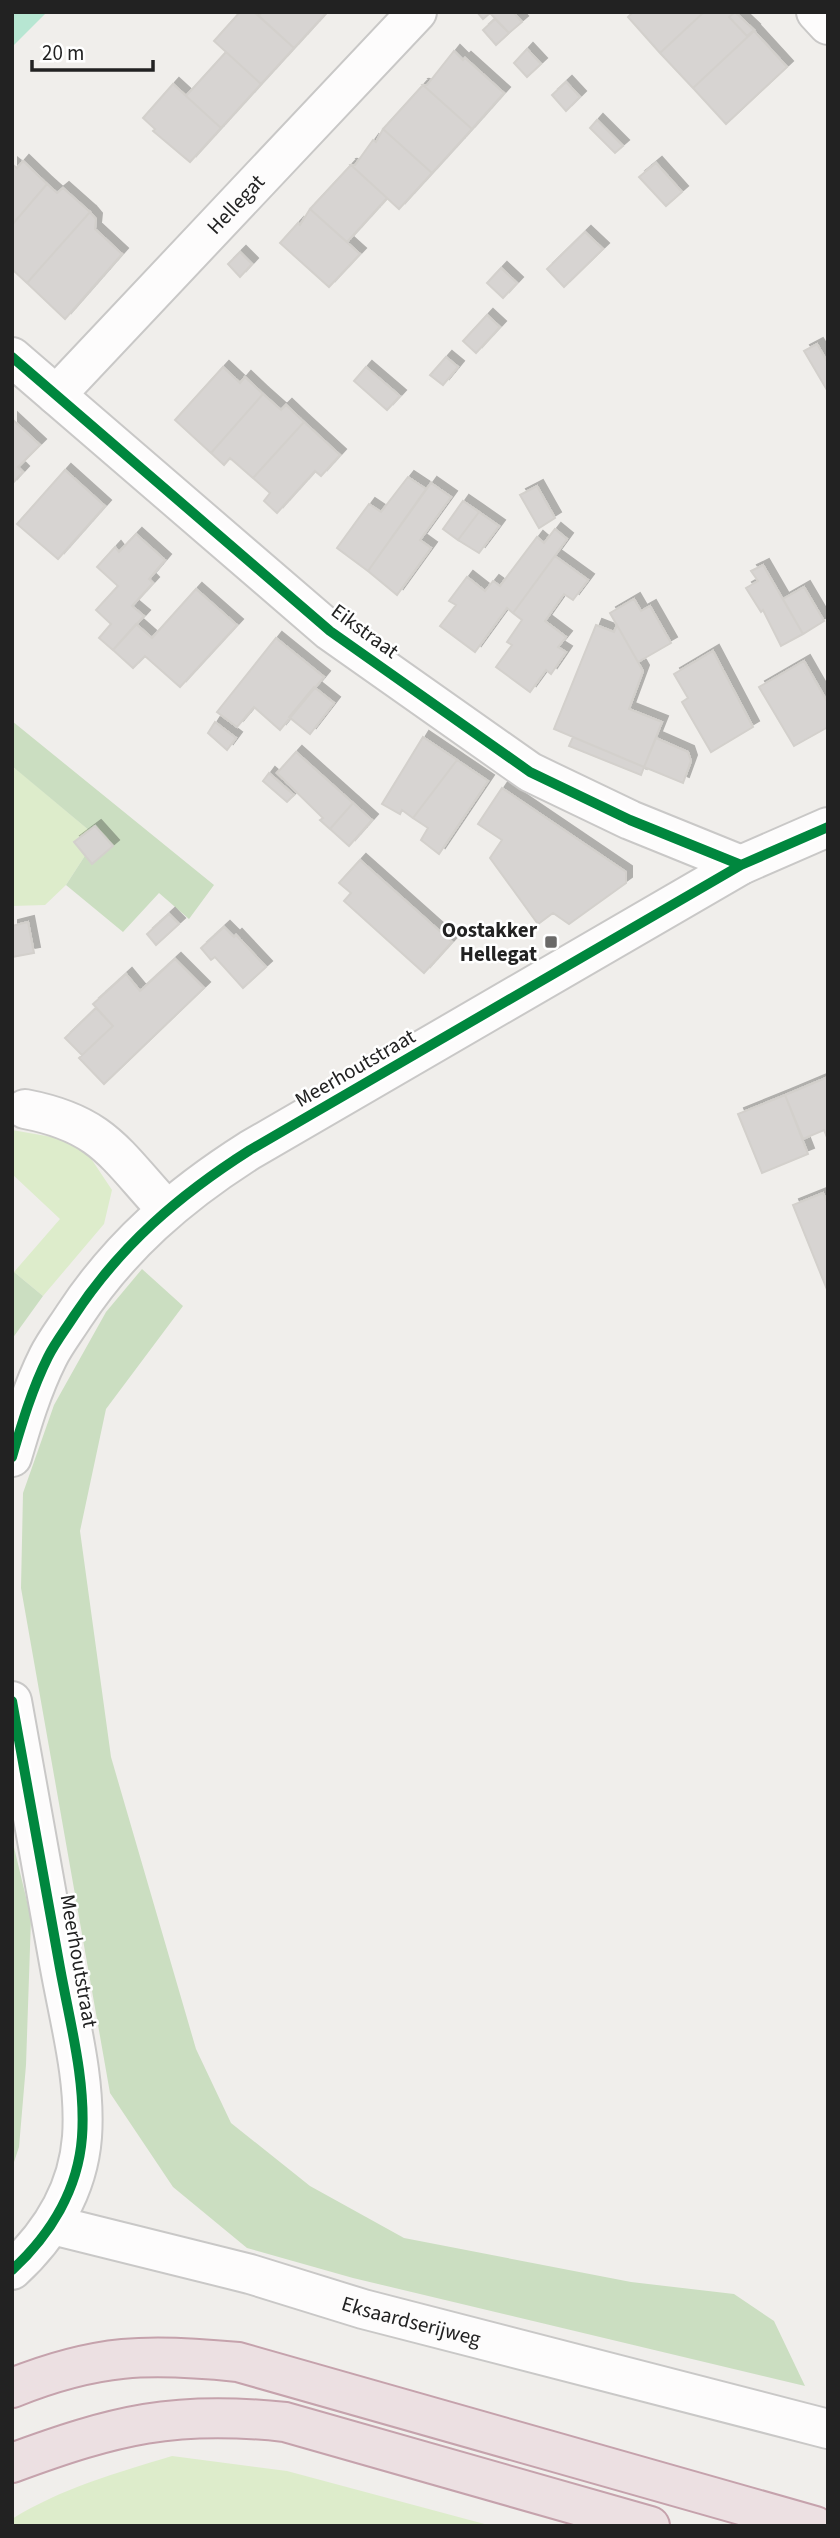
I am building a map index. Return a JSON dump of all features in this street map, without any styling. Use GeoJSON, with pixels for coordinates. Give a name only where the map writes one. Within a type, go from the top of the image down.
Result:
{"type":"FeatureCollection","features":[{"type":"Feature","properties":{"kind":"highway"},"geometry":{"type":"LineString","coordinates":[[12,2388],[56,2370],[112,2358],[165,2355],[238,2362],[816,2526]]}},
{"type":"Feature","properties":{"kind":"highway"},"geometry":{"type":"LineString","coordinates":[[12,2463],[128,2424],[182,2417],[236,2417],[285,2422],[650,2526]]}},
{"type":"Feature","properties":{"kind":"street","name":"Hellegat"},"geometry":{"type":"LineString","coordinates":[[56,395],[417,12]]}},
{"type":"Feature","properties":{"kind":"street"},"geometry":{"type":"LineString","coordinates":[[816,12],[828,25]]}},
{"type":"Feature","properties":{"kind":"street","name":"Eikstraat"},"geometry":{"type":"LineString","coordinates":[[12,357],[330,631],[530,772],[630,820],[741,865]]}},
{"type":"Feature","properties":{"kind":"street","name":"Meerhoutstraat"},"geometry":{"type":"LineString","coordinates":[[12,1457],[26,1410],[48,1355],[85,1298],[125,1248],[166,1209],[250,1150],[741,865],[828,827]]}},
{"type":"Feature","properties":{"kind":"street"},"geometry":{"type":"LineString","coordinates":[[25,1109],[59,1115],[85,1127],[111,1147],[166,1209]]}},
{"type":"Feature","properties":{"kind":"street","name":"Meerhoutstraat"},"geometry":{"type":"LineString","coordinates":[[12,1701],[82,2098],[82,2138],[75,2172],[53,2225]]}},
{"type":"Feature","properties":{"kind":"street"},"geometry":{"type":"LineString","coordinates":[[12,2270],[35,2249],[53,2225]]}},
{"type":"Feature","properties":{"kind":"street","name":"Eksaardserijweg"},"geometry":{"type":"LineString","coordinates":[[53,2225],[250,2274],[363,2309],[828,2430]]}},
{"type":"Feature","properties":{"kind":"green space"},"geometry":{"type":"Polygon","coordinates":[[[12,12],[47,12],[12,47],[12,12]]]}},
{"type":"Feature","properties":{"kind":"green space"},"geometry":{"type":"Polygon","coordinates":[[[12,721],[214,885],[189,919],[159,893],[123,932],[66,885],[97,837],[12,766],[12,721]]]}},
{"type":"Feature","properties":{"kind":"green space"},"geometry":{"type":"Polygon","coordinates":[[[15,768],[97,837],[66,885],[45,905],[12,906],[12,770],[15,768]]]}},
{"type":"Feature","properties":{"kind":"green space"},"geometry":{"type":"Polygon","coordinates":[[[12,1130],[75,1141],[92,1160],[112,1190],[104,1224],[43,1296],[14,1272],[60,1219],[12,1174],[12,1130]]]}},
{"type":"Feature","properties":{"kind":"green space"},"geometry":{"type":"Polygon","coordinates":[[[142,1269],[183,1306],[106,1409],[80,1531],[111,1757],[196,2049],[231,2123],[310,2186],[404,2238],[631,2282],[734,2294],[774,2321],[805,2386],[353,2278],[247,2248],[173,2187],[110,2093],[21,1588],[23,1493],[54,1405],[106,1312],[142,1269]]]}},
{"type":"Feature","properties":{"kind":"green space"},"geometry":{"type":"Polygon","coordinates":[[[14,1272],[43,1296],[12,1339],[12,1274],[14,1272]]]}},
{"type":"Feature","properties":{"kind":"green space"},"geometry":{"type":"Polygon","coordinates":[[[12,1839],[31,1918],[26,2065],[19,2147],[12,2168],[12,1839]]]}},
{"type":"Feature","properties":{"kind":"green space"},"geometry":{"type":"Polygon","coordinates":[[[172,2456],[287,2471],[492,2526],[12,2526],[12,2519],[50,2498],[90,2482],[172,2456]]]}},
{"type":"Feature","properties":{"kind":"building"},"geometry":{"type":"Polygon","coordinates":[[[240,12],[254,12],[294,48],[261,84],[214,41],[240,12]]]}},
{"type":"Feature","properties":{"kind":"building"},"geometry":{"type":"Polygon","coordinates":[[[262,12],[327,12],[294,48],[259,16],[262,12]]]}},
{"type":"Feature","properties":{"kind":"building"},"geometry":{"type":"Polygon","coordinates":[[[477,12],[513,12],[522,22],[509,33],[490,13],[483,19],[477,12]]]}},
{"type":"Feature","properties":{"kind":"building"},"geometry":{"type":"Polygon","coordinates":[[[633,12],[704,12],[660,53],[628,17],[633,12]]]}},
{"type":"Feature","properties":{"kind":"building"},"geometry":{"type":"Polygon","coordinates":[[[704,12],[735,12],[729,17],[747,36],[754,31],[693,88],[660,53],[704,12]]]}},
{"type":"Feature","properties":{"kind":"building"},"geometry":{"type":"Polygon","coordinates":[[[735,12],[754,30],[747,36],[729,17],[735,12]]]}},
{"type":"Feature","properties":{"kind":"building"},"geometry":{"type":"Polygon","coordinates":[[[495,19],[509,33],[496,45],[483,30],[495,19]]]}},
{"type":"Feature","properties":{"kind":"building"},"geometry":{"type":"Polygon","coordinates":[[[754,31],[787,67],[726,124],[693,88],[754,31]]]}},
{"type":"Feature","properties":{"kind":"building"},"geometry":{"type":"Polygon","coordinates":[[[527,49],[541,64],[527,77],[514,63],[527,49]]]}},
{"type":"Feature","properties":{"kind":"building"},"geometry":{"type":"Polygon","coordinates":[[[454,51],[504,93],[472,129],[423,85],[427,85],[454,51]]]}},
{"type":"Feature","properties":{"kind":"building"},"geometry":{"type":"Polygon","coordinates":[[[226,52],[261,84],[221,128],[186,96],[226,52]]]}},
{"type":"Feature","properties":{"kind":"building"},"geometry":{"type":"Polygon","coordinates":[[[566,82],[580,97],[566,111],[552,95],[566,82]]]}},
{"type":"Feature","properties":{"kind":"building"},"geometry":{"type":"Polygon","coordinates":[[[173,84],[221,128],[190,162],[153,131],[155,129],[143,118],[173,84]]]}},
{"type":"Feature","properties":{"kind":"building"},"geometry":{"type":"Polygon","coordinates":[[[423,85],[472,129],[432,173],[383,129],[423,85]]]}},
{"type":"Feature","properties":{"kind":"building"},"geometry":{"type":"Polygon","coordinates":[[[597,120],[623,146],[615,153],[590,128],[597,120]]]}},
{"type":"Feature","properties":{"kind":"building"},"geometry":{"type":"Polygon","coordinates":[[[383,129],[432,173],[399,209],[351,165],[355,165],[373,140],[376,142],[383,129]]]}},
{"type":"Feature","properties":{"kind":"building"},"geometry":{"type":"Polygon","coordinates":[[[23,161],[47,184],[12,225],[12,164],[17,168],[23,161]]]}},
{"type":"Feature","properties":{"kind":"building"},"geometry":{"type":"Polygon","coordinates":[[[656,163],[682,192],[666,206],[639,177],[656,163]]]}},
{"type":"Feature","properties":{"kind":"building"},"geometry":{"type":"Polygon","coordinates":[[[351,165],[387,198],[347,242],[310,209],[351,165]]]}},
{"type":"Feature","properties":{"kind":"building"},"geometry":{"type":"Polygon","coordinates":[[[47,184],[57,193],[63,188],[90,212],[27,283],[12,269],[12,225],[47,184]]]}},
{"type":"Feature","properties":{"kind":"building"},"geometry":{"type":"Polygon","coordinates":[[[310,209],[360,254],[329,287],[280,243],[298,223],[300,225],[310,209]]]}},
{"type":"Feature","properties":{"kind":"building"},"geometry":{"type":"Polygon","coordinates":[[[90,212],[96,219],[95,229],[122,254],[65,319],[27,283],[90,212]]]}},
{"type":"Feature","properties":{"kind":"building"},"geometry":{"type":"Polygon","coordinates":[[[585,232],[603,249],[564,287],[547,269],[585,232]]]}},
{"type":"Feature","properties":{"kind":"building"},"geometry":{"type":"Polygon","coordinates":[[[240,252],[252,264],[240,277],[228,264],[240,252]]]}},
{"type":"Feature","properties":{"kind":"building"},"geometry":{"type":"Polygon","coordinates":[[[501,268],[517,283],[503,298],[487,283],[501,268]]]}},
{"type":"Feature","properties":{"kind":"building"},"geometry":{"type":"Polygon","coordinates":[[[487,315],[500,327],[476,353],[463,341],[487,315]]]}},
{"type":"Feature","properties":{"kind":"building"},"geometry":{"type":"Polygon","coordinates":[[[817,344],[828,363],[827,390],[804,351],[817,344]]]}},
{"type":"Feature","properties":{"kind":"building"},"geometry":{"type":"Polygon","coordinates":[[[446,357],[458,367],[443,385],[430,375],[446,357]]]}},
{"type":"Feature","properties":{"kind":"building"},"geometry":{"type":"Polygon","coordinates":[[[223,367],[240,383],[245,377],[263,394],[211,453],[175,420],[223,367]]]}},
{"type":"Feature","properties":{"kind":"building"},"geometry":{"type":"Polygon","coordinates":[[[366,367],[400,396],[387,410],[354,381],[366,367]]]}},
{"type":"Feature","properties":{"kind":"building"},"geometry":{"type":"Polygon","coordinates":[[[263,394],[281,410],[286,405],[304,422],[253,478],[230,458],[224,465],[211,453],[263,394]]]}},
{"type":"Feature","properties":{"kind":"building"},"geometry":{"type":"Polygon","coordinates":[[[12,419],[40,445],[18,467],[23,472],[12,484],[12,419]]]}},
{"type":"Feature","properties":{"kind":"building"},"geometry":{"type":"Polygon","coordinates":[[[304,422],[340,455],[321,476],[315,471],[277,513],[264,501],[270,493],[253,478],[304,422]]]}},
{"type":"Feature","properties":{"kind":"building"},"geometry":{"type":"Polygon","coordinates":[[[65,470],[105,506],[58,559],[17,524],[65,470]]]}},
{"type":"Feature","properties":{"kind":"building"},"geometry":{"type":"Polygon","coordinates":[[[408,477],[426,489],[368,571],[337,548],[369,504],[381,512],[408,477]]]}},
{"type":"Feature","properties":{"kind":"building"},"geometry":{"type":"Polygon","coordinates":[[[431,483],[451,497],[420,540],[431,548],[397,595],[368,571],[431,483]]]}},
{"type":"Feature","properties":{"kind":"building"},"geometry":{"type":"Polygon","coordinates":[[[537,486],[555,518],[539,528],[520,495],[537,486]]]}},
{"type":"Feature","properties":{"kind":"building"},"geometry":{"type":"Polygon","coordinates":[[[463,501],[479,512],[458,540],[443,529],[463,501]]]}},
{"type":"Feature","properties":{"kind":"building"},"geometry":{"type":"Polygon","coordinates":[[[479,512],[499,526],[479,553],[458,540],[479,512]]]}},
{"type":"Feature","properties":{"kind":"building"},"geometry":{"type":"Polygon","coordinates":[[[555,529],[567,539],[513,613],[507,608],[475,652],[440,626],[456,605],[449,601],[467,577],[485,591],[493,581],[500,586],[537,537],[544,543],[555,529]]]}},
{"type":"Feature","properties":{"kind":"building"},"geometry":{"type":"Polygon","coordinates":[[[136,534],[165,560],[149,579],[153,583],[132,606],[144,616],[113,650],[99,638],[111,624],[96,610],[118,586],[97,567],[115,547],[119,552],[136,534]]]}},
{"type":"Feature","properties":{"kind":"building"},"geometry":{"type":"Polygon","coordinates":[[[555,556],[588,580],[573,600],[564,594],[545,621],[566,637],[558,647],[566,652],[551,674],[546,670],[530,692],[496,667],[512,645],[507,642],[522,620],[513,613],[555,556]]]}},
{"type":"Feature","properties":{"kind":"building"},"geometry":{"type":"Polygon","coordinates":[[[763,565],[803,634],[781,646],[763,610],[761,612],[746,588],[758,581],[751,571],[763,565]]]}},
{"type":"Feature","properties":{"kind":"building"},"geometry":{"type":"Polygon","coordinates":[[[804,587],[824,621],[803,634],[783,599],[804,587]]]}},
{"type":"Feature","properties":{"kind":"building"},"geometry":{"type":"Polygon","coordinates":[[[196,589],[237,625],[180,687],[145,656],[133,668],[113,650],[136,624],[152,638],[196,589]]]}},
{"type":"Feature","properties":{"kind":"building"},"geometry":{"type":"Polygon","coordinates":[[[634,599],[641,611],[650,606],[671,643],[638,662],[610,613],[634,599]]]}},
{"type":"Feature","properties":{"kind":"building"},"geometry":{"type":"Polygon","coordinates":[[[596,625],[614,632],[617,625],[643,671],[629,709],[662,722],[644,767],[554,729],[596,625]]]}},
{"type":"Feature","properties":{"kind":"building"},"geometry":{"type":"Polygon","coordinates":[[[276,638],[324,677],[280,730],[254,707],[237,727],[217,712],[276,638]]]}},
{"type":"Feature","properties":{"kind":"building"},"geometry":{"type":"Polygon","coordinates":[[[713,651],[753,727],[711,752],[682,702],[688,698],[674,674],[713,651]]]}},
{"type":"Feature","properties":{"kind":"building"},"geometry":{"type":"Polygon","coordinates":[[[804,661],[828,703],[828,727],[794,746],[759,687],[804,661]]]}},
{"type":"Feature","properties":{"kind":"building"},"geometry":{"type":"Polygon","coordinates":[[[314,687],[334,703],[310,734],[289,717],[314,687]]]}},
{"type":"Feature","properties":{"kind":"building"},"geometry":{"type":"Polygon","coordinates":[[[215,722],[236,738],[227,750],[208,733],[215,722]]]}},
{"type":"Feature","properties":{"kind":"building"},"geometry":{"type":"Polygon","coordinates":[[[423,737],[457,760],[413,818],[402,810],[400,814],[382,804],[423,737]]]}},
{"type":"Feature","properties":{"kind":"building"},"geometry":{"type":"Polygon","coordinates":[[[573,737],[644,767],[641,775],[569,746],[573,737]]]}},
{"type":"Feature","properties":{"kind":"building"},"geometry":{"type":"Polygon","coordinates":[[[656,738],[688,752],[691,761],[683,783],[644,767],[656,738]]]}},
{"type":"Feature","properties":{"kind":"building"},"geometry":{"type":"Polygon","coordinates":[[[296,752],[353,803],[330,829],[320,820],[323,818],[277,773],[296,752]]]}},
{"type":"Feature","properties":{"kind":"building"},"geometry":{"type":"Polygon","coordinates":[[[457,760],[488,781],[439,854],[421,840],[428,828],[413,818],[457,760]]]}},
{"type":"Feature","properties":{"kind":"building"},"geometry":{"type":"Polygon","coordinates":[[[269,773],[294,795],[287,802],[263,781],[269,773]]]}},
{"type":"Feature","properties":{"kind":"building"},"geometry":{"type":"Polygon","coordinates":[[[502,788],[626,872],[626,883],[569,924],[553,913],[538,924],[490,858],[502,840],[478,824],[502,788]]]}},
{"type":"Feature","properties":{"kind":"building"},"geometry":{"type":"Polygon","coordinates":[[[353,803],[372,820],[349,846],[330,829],[353,803]]]}},
{"type":"Feature","properties":{"kind":"building"},"geometry":{"type":"Polygon","coordinates":[[[95,826],[113,846],[92,864],[74,842],[95,826]]]}},
{"type":"Feature","properties":{"kind":"building"},"geometry":{"type":"Polygon","coordinates":[[[360,860],[452,942],[424,973],[344,901],[351,893],[339,883],[360,860]]]}},
{"type":"Feature","properties":{"kind":"building"},"geometry":{"type":"Polygon","coordinates":[[[169,914],[179,924],[156,945],[147,934],[169,914]]]}},
{"type":"Feature","properties":{"kind":"building"},"geometry":{"type":"Polygon","coordinates":[[[28,922],[34,953],[12,957],[12,926],[28,922]]]}},
{"type":"Feature","properties":{"kind":"building"},"geometry":{"type":"Polygon","coordinates":[[[224,927],[234,937],[236,935],[266,967],[243,988],[215,957],[211,960],[201,948],[224,927]]]}},
{"type":"Feature","properties":{"kind":"building"},"geometry":{"type":"Polygon","coordinates":[[[175,959],[204,988],[104,1084],[79,1058],[113,1026],[93,1004],[126,974],[140,991],[175,959]]]}},
{"type":"Feature","properties":{"kind":"building"},"geometry":{"type":"Polygon","coordinates":[[[96,1008],[113,1026],[82,1055],[65,1038],[96,1008]]]}},
{"type":"Feature","properties":{"kind":"building"},"geometry":{"type":"Polygon","coordinates":[[[828,1077],[828,1140],[824,1130],[803,1139],[785,1095],[828,1077]]]}},
{"type":"Feature","properties":{"kind":"building"},"geometry":{"type":"Polygon","coordinates":[[[785,1095],[808,1154],[762,1173],[738,1114],[785,1095]]]}},
{"type":"Feature","properties":{"kind":"building"},"geometry":{"type":"Polygon","coordinates":[[[823,1193],[828,1204],[828,1292],[793,1205],[823,1193]]]}},
{"type":"Feature","properties":{"kind":"cycle path"},"geometry":{"type":"LineString","coordinates":[[12,357],[330,631],[530,772],[630,820],[741,865]]}},
{"type":"Feature","properties":{"kind":"cycle path"},"geometry":{"type":"LineString","coordinates":[[12,1457],[42,1369],[74,1316],[131,1245],[199,1185],[250,1150],[741,865],[828,827]]}},
{"type":"Feature","properties":{"kind":"cycle path"},"geometry":{"type":"LineString","coordinates":[[12,1701],[76,2052],[83,2116],[79,2156],[68,2193],[50,2227],[12,2270]]}},
{"type":"Feature","properties":{"kind":"place","name":"Oostakker Hellegat"},"geometry":{"type":"Point","coordinates":[551,942]}}]}
